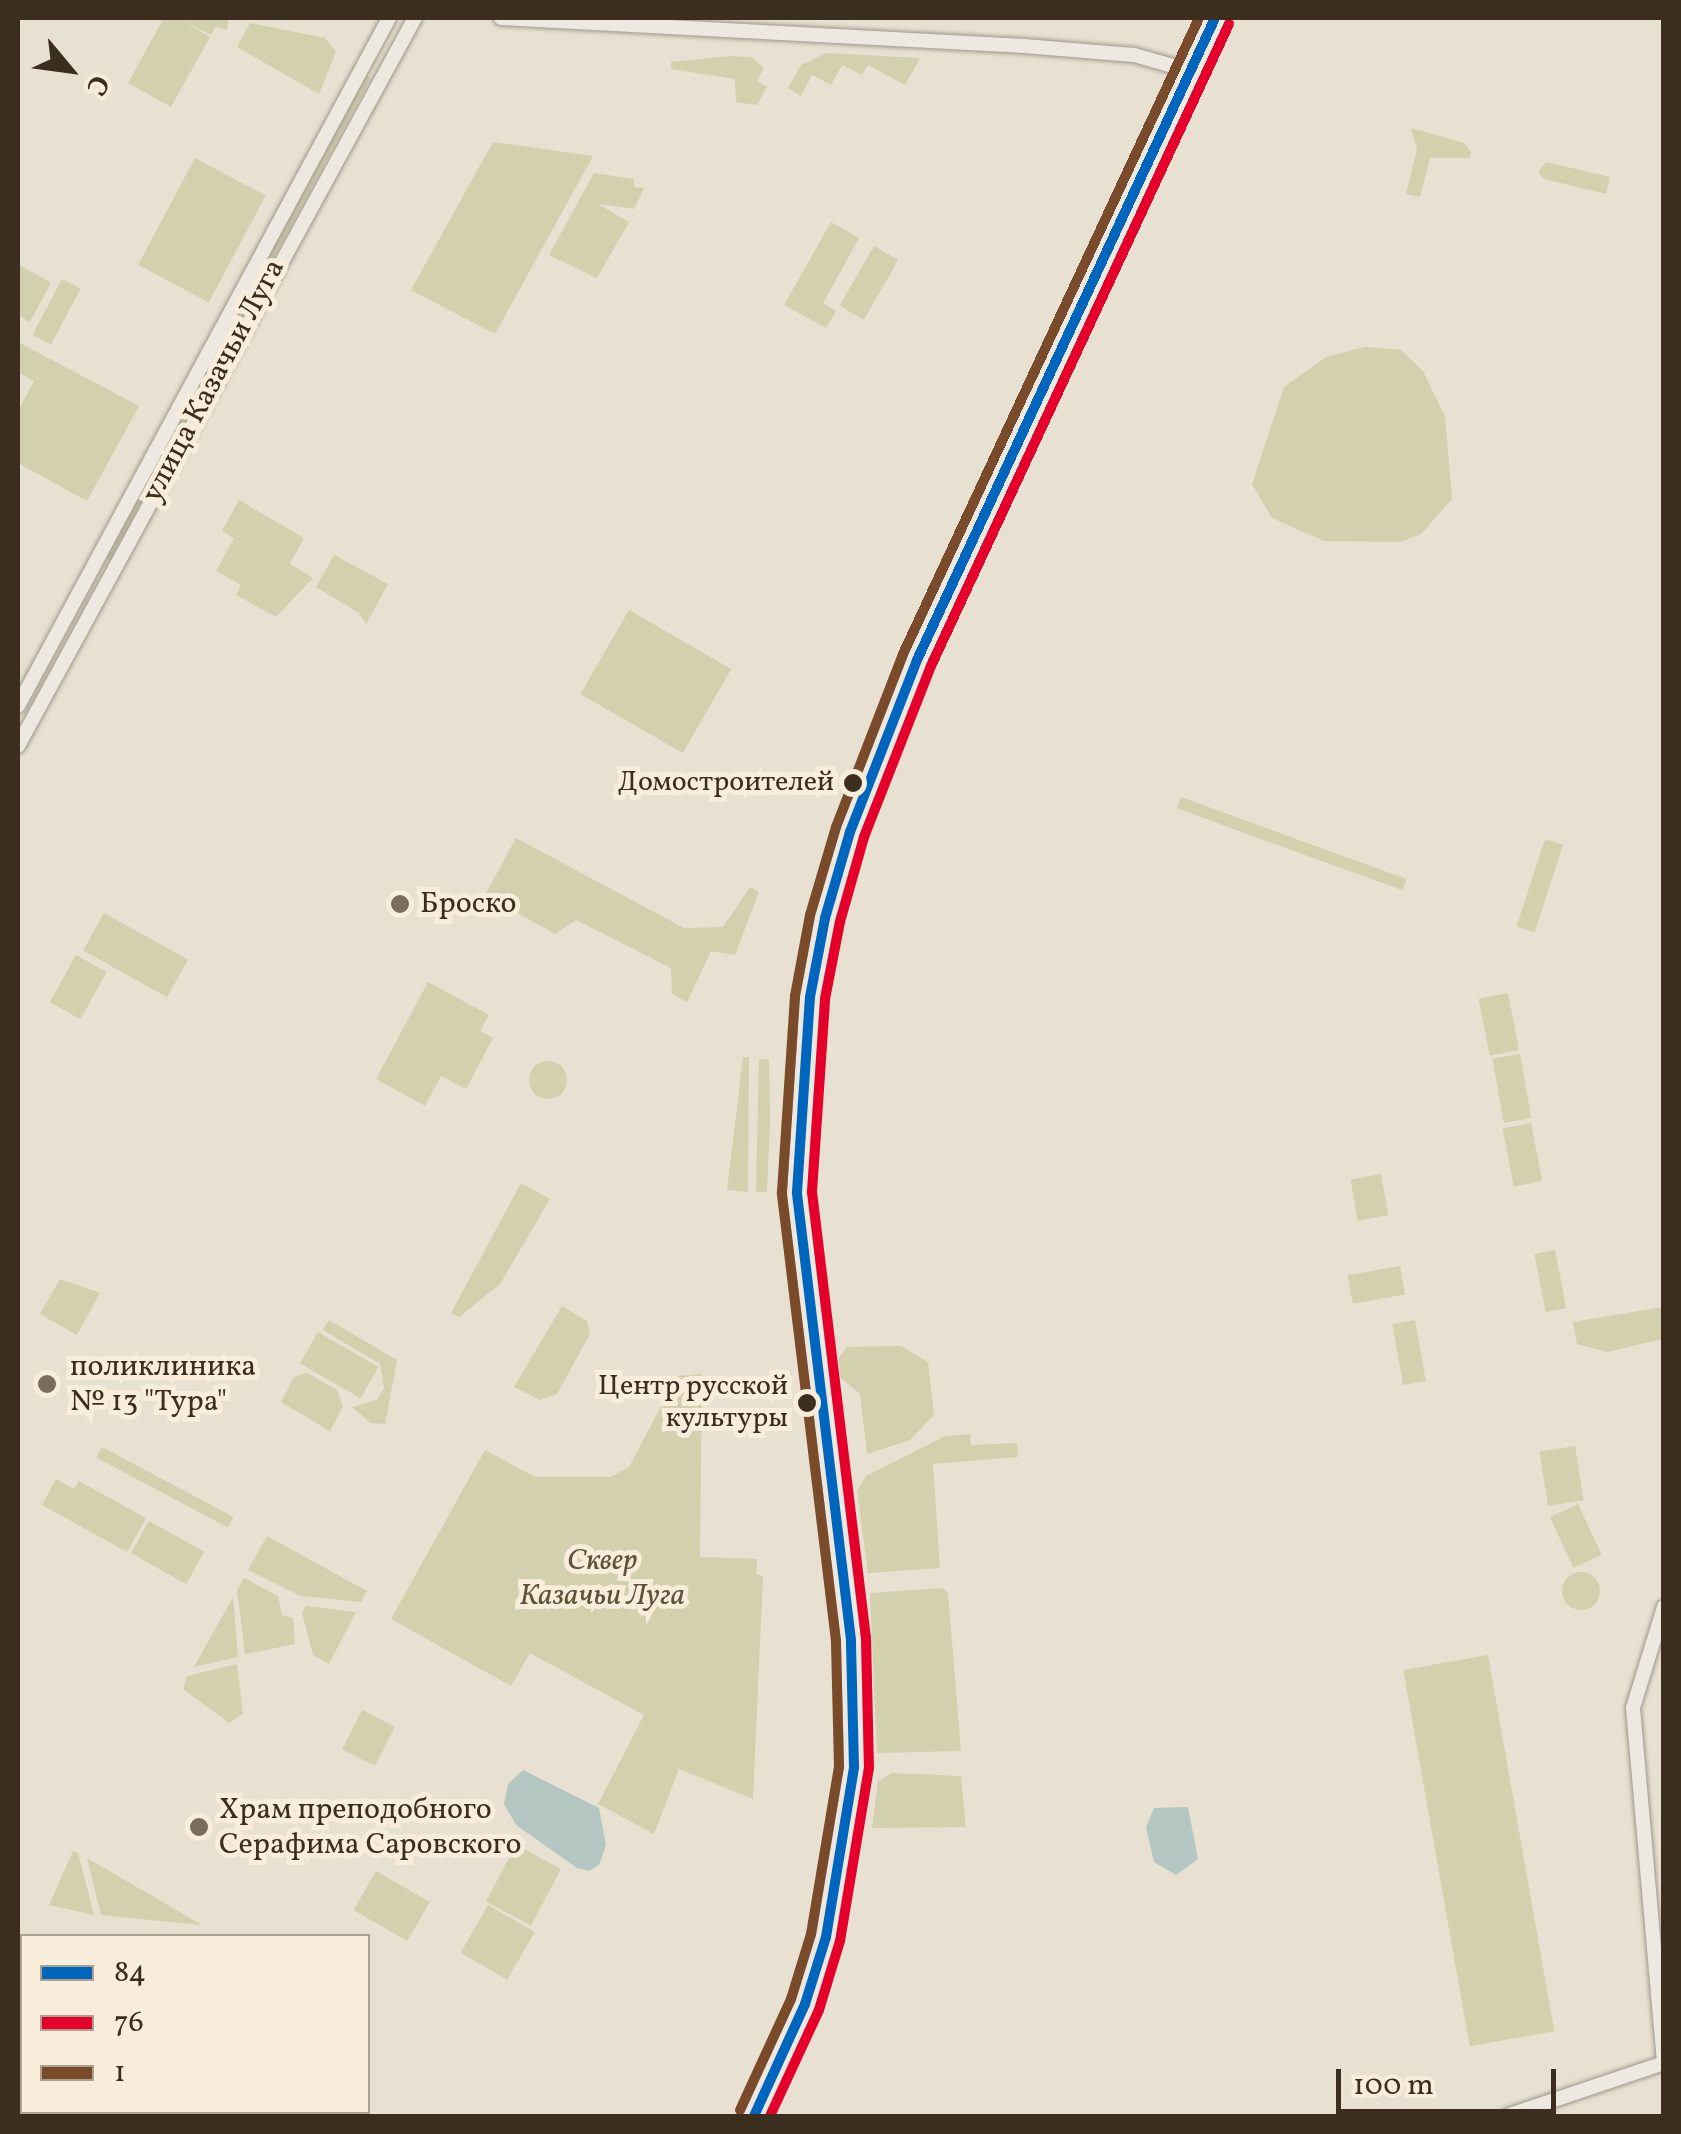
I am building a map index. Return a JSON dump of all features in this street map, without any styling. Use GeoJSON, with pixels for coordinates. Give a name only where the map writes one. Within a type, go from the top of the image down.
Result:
{"type":"FeatureCollection","features":[{"type":"Feature","properties":{"kind":"main road"},"geometry":{"type":"LineString","coordinates":[[754,2116],[805,2004],[826,1937],[854,1767],[852,1640],[797,1192],[810,997],[825,918],[850,832],[917,660],[1215,18]]}},
{"type":"Feature","properties":{"kind":"street","name":"улица Казачьи Луга"},"geometry":{"type":"LineString","coordinates":[[18,706],[388,18]]}},
{"type":"Feature","properties":{"kind":"street","name":"улица Казачьи Луга"},"geometry":{"type":"LineString","coordinates":[[18,746],[414,18]]}},
{"type":"Feature","properties":{"kind":"street"},"geometry":{"type":"LineString","coordinates":[[502,18],[1134,55],[1190,71]]}},
{"type":"Feature","properties":{"kind":"street"},"geometry":{"type":"LineString","coordinates":[[1507,2116],[1664,2063],[1633,1708],[1664,1607]]}},
{"type":"Feature","properties":{"kind":"green space"},"geometry":{"type":"Polygon","coordinates":[[[164,18],[228,19],[227,30],[215,27],[211,35],[181,20],[210,37],[171,107],[128,83],[164,18]]]}},
{"type":"Feature","properties":{"kind":"green space"},"geometry":{"type":"Polygon","coordinates":[[[250,23],[325,38],[336,52],[319,94],[237,47],[250,23]]]}},
{"type":"Feature","properties":{"kind":"green space"},"geometry":{"type":"Polygon","coordinates":[[[826,53],[920,58],[905,85],[868,65],[862,75],[842,65],[831,85],[812,75],[801,96],[788,88],[801,65],[826,53]]]}},
{"type":"Feature","properties":{"kind":"green space"},"geometry":{"type":"Polygon","coordinates":[[[751,57],[764,68],[757,81],[767,87],[757,105],[736,102],[735,79],[671,69],[671,62],[751,57]]]}},
{"type":"Feature","properties":{"kind":"green space"},"geometry":{"type":"Polygon","coordinates":[[[366,75],[371,78],[110,561],[106,558],[366,75]]]}},
{"type":"Feature","properties":{"kind":"green space"},"geometry":{"type":"Polygon","coordinates":[[[1411,128],[1464,143],[1471,152],[1469,158],[1430,158],[1420,197],[1406,194],[1417,149],[1411,128]]]}},
{"type":"Feature","properties":{"kind":"green space"},"geometry":{"type":"Polygon","coordinates":[[[493,142],[593,156],[495,334],[411,290],[493,142]]]}},
{"type":"Feature","properties":{"kind":"green space"},"geometry":{"type":"Polygon","coordinates":[[[195,158],[266,196],[209,302],[138,265],[195,158]]]}},
{"type":"Feature","properties":{"kind":"green space"},"geometry":{"type":"Polygon","coordinates":[[[1546,162],[1610,177],[1606,194],[1544,179],[1538,172],[1546,162]]]}},
{"type":"Feature","properties":{"kind":"green space"},"geometry":{"type":"Polygon","coordinates":[[[594,173],[634,179],[634,187],[644,188],[634,209],[598,204],[629,222],[597,278],[549,255],[594,173]]]}},
{"type":"Feature","properties":{"kind":"green space"},"geometry":{"type":"Polygon","coordinates":[[[831,222],[859,238],[823,303],[836,311],[826,328],[784,305],[831,222]]]}},
{"type":"Feature","properties":{"kind":"green space"},"geometry":{"type":"Polygon","coordinates":[[[874,246],[898,260],[864,320],[840,306],[874,246]]]}},
{"type":"Feature","properties":{"kind":"green space"},"geometry":{"type":"Polygon","coordinates":[[[18,264],[51,283],[30,322],[18,315],[18,264]]]}},
{"type":"Feature","properties":{"kind":"green space"},"geometry":{"type":"Polygon","coordinates":[[[62,279],[81,289],[51,344],[32,335],[62,279]]]}},
{"type":"Feature","properties":{"kind":"green space"},"geometry":{"type":"Polygon","coordinates":[[[18,342],[139,406],[87,501],[18,463],[18,411],[34,381],[18,372],[18,342]]]}},
{"type":"Feature","properties":{"kind":"green space"},"geometry":{"type":"Polygon","coordinates":[[[1365,347],[1401,350],[1423,371],[1445,416],[1452,499],[1421,534],[1400,542],[1324,541],[1272,518],[1252,484],[1284,387],[1326,357],[1365,347]]]}},
{"type":"Feature","properties":{"kind":"green space"},"geometry":{"type":"Polygon","coordinates":[[[239,500],[304,538],[290,564],[313,578],[276,617],[236,595],[241,585],[216,571],[234,538],[222,531],[239,500]]]}},
{"type":"Feature","properties":{"kind":"green space"},"geometry":{"type":"Polygon","coordinates":[[[334,555],[388,584],[366,624],[359,613],[316,587],[334,555]]]}},
{"type":"Feature","properties":{"kind":"green space"},"geometry":{"type":"Polygon","coordinates":[[[629,610],[731,669],[683,753],[580,694],[629,610]]]}},
{"type":"Feature","properties":{"kind":"green space"},"geometry":{"type":"Polygon","coordinates":[[[1181,797],[1407,879],[1402,890],[1177,808],[1181,797]]]}},
{"type":"Feature","properties":{"kind":"green space"},"geometry":{"type":"Polygon","coordinates":[[[516,838],[684,928],[723,927],[750,887],[759,892],[735,955],[711,951],[687,1002],[672,994],[671,968],[576,920],[555,934],[485,895],[516,838]]]}},
{"type":"Feature","properties":{"kind":"green space"},"geometry":{"type":"Polygon","coordinates":[[[1545,839],[1563,845],[1535,932],[1517,926],[1545,839]]]}},
{"type":"Feature","properties":{"kind":"green space"},"geometry":{"type":"Polygon","coordinates":[[[104,913],[188,960],[167,997],[83,951],[104,913]]]}},
{"type":"Feature","properties":{"kind":"green space"},"geometry":{"type":"Polygon","coordinates":[[[76,955],[107,972],[80,1019],[50,1002],[76,955]]]}},
{"type":"Feature","properties":{"kind":"green space"},"geometry":{"type":"Polygon","coordinates":[[[428,982],[489,1015],[480,1031],[493,1038],[466,1089],[441,1076],[425,1106],[376,1079],[428,982]]]}},
{"type":"Feature","properties":{"kind":"green space"},"geometry":{"type":"Polygon","coordinates":[[[1508,993],[1519,1050],[1490,1056],[1479,999],[1508,993]]]}},
{"type":"Feature","properties":{"kind":"green space"},"geometry":{"type":"Polygon","coordinates":[[[1520,1054],[1531,1118],[1504,1123],[1492,1059],[1520,1054]]]}},
{"type":"Feature","properties":{"kind":"green space"},"geometry":{"type":"Polygon","coordinates":[[[743,1057],[749,1057],[748,1192],[727,1190],[743,1057]]]}},
{"type":"Feature","properties":{"kind":"green space"},"geometry":{"type":"Polygon","coordinates":[[[759,1059],[769,1060],[767,1192],[756,1192],[759,1059]]]}},
{"type":"Feature","properties":{"kind":"green space"},"geometry":{"type":"Polygon","coordinates":[[[548,1061],[562,1066],[567,1080],[562,1094],[548,1099],[534,1094],[529,1080],[534,1066],[548,1061]]]}},
{"type":"Feature","properties":{"kind":"green space"},"geometry":{"type":"Polygon","coordinates":[[[1531,1123],[1542,1181],[1514,1186],[1503,1129],[1531,1123]]]}},
{"type":"Feature","properties":{"kind":"green space"},"geometry":{"type":"Polygon","coordinates":[[[1381,1174],[1388,1215],[1358,1221],[1350,1179],[1381,1174]]]}},
{"type":"Feature","properties":{"kind":"green space"},"geometry":{"type":"Polygon","coordinates":[[[521,1183],[550,1199],[500,1284],[459,1317],[451,1313],[521,1183]]]}},
{"type":"Feature","properties":{"kind":"green space"},"geometry":{"type":"Polygon","coordinates":[[[1555,1250],[1566,1308],[1546,1312],[1534,1254],[1555,1250]]]}},
{"type":"Feature","properties":{"kind":"green space"},"geometry":{"type":"Polygon","coordinates":[[[1400,1266],[1405,1295],[1353,1304],[1348,1275],[1400,1266]]]}},
{"type":"Feature","properties":{"kind":"green space"},"geometry":{"type":"Polygon","coordinates":[[[60,1279],[100,1293],[77,1335],[40,1314],[60,1279]]]}},
{"type":"Feature","properties":{"kind":"green space"},"geometry":{"type":"Polygon","coordinates":[[[562,1306],[587,1321],[590,1334],[557,1394],[540,1400],[514,1387],[562,1306]]]}},
{"type":"Feature","properties":{"kind":"green space"},"geometry":{"type":"Polygon","coordinates":[[[1663,1307],[1663,1339],[1607,1352],[1577,1344],[1573,1322],[1663,1307]]]}},
{"type":"Feature","properties":{"kind":"green space"},"geometry":{"type":"Polygon","coordinates":[[[329,1320],[397,1360],[385,1424],[371,1423],[352,1407],[377,1400],[384,1388],[380,1364],[323,1330],[329,1320]]]}},
{"type":"Feature","properties":{"kind":"green space"},"geometry":{"type":"Polygon","coordinates":[[[1415,1320],[1426,1381],[1403,1385],[1392,1324],[1415,1320]]]}},
{"type":"Feature","properties":{"kind":"green space"},"geometry":{"type":"Polygon","coordinates":[[[318,1332],[379,1367],[361,1398],[300,1363],[318,1332]]]}},
{"type":"Feature","properties":{"kind":"green space"},"geometry":{"type":"Polygon","coordinates":[[[901,1346],[928,1362],[934,1415],[910,1440],[867,1454],[860,1394],[841,1378],[838,1359],[847,1347],[901,1346]]]}},
{"type":"Feature","properties":{"kind":"green space"},"geometry":{"type":"Polygon","coordinates":[[[307,1373],[337,1390],[343,1407],[330,1431],[281,1402],[294,1377],[307,1373]]]}},
{"type":"Feature","properties":{"kind":"green space","name":"Сквер Казачьи Луга"},"geometry":{"type":"Polygon","coordinates":[[[702,1374],[700,1557],[757,1559],[756,1574],[763,1576],[753,1799],[679,1769],[654,1834],[598,1804],[644,1715],[530,1653],[511,1686],[391,1619],[485,1450],[535,1477],[610,1477],[629,1467],[677,1376],[702,1374]]]}},
{"type":"Feature","properties":{"kind":"green space"},"geometry":{"type":"Polygon","coordinates":[[[970,1434],[971,1445],[1017,1443],[1018,1457],[933,1464],[940,1568],[868,1573],[857,1491],[866,1476],[945,1436],[970,1434]]]}},
{"type":"Feature","properties":{"kind":"green space"},"geometry":{"type":"Polygon","coordinates":[[[1575,1446],[1584,1500],[1548,1506],[1539,1452],[1575,1446]]]}},
{"type":"Feature","properties":{"kind":"green space"},"geometry":{"type":"Polygon","coordinates":[[[102,1447],[234,1517],[228,1528],[96,1458],[102,1447]]]}},
{"type":"Feature","properties":{"kind":"green space"},"geometry":{"type":"Polygon","coordinates":[[[56,1479],[74,1489],[79,1481],[146,1518],[127,1552],[42,1505],[56,1479]]]}},
{"type":"Feature","properties":{"kind":"green space"},"geometry":{"type":"Polygon","coordinates":[[[1578,1504],[1602,1555],[1574,1568],[1550,1517],[1578,1504]]]}},
{"type":"Feature","properties":{"kind":"green space"},"geometry":{"type":"Polygon","coordinates":[[[149,1521],[204,1552],[186,1584],[131,1553],[149,1521]]]}},
{"type":"Feature","properties":{"kind":"green space"},"geometry":{"type":"Polygon","coordinates":[[[267,1536],[367,1591],[361,1602],[301,1596],[248,1570],[267,1536]]]}},
{"type":"Feature","properties":{"kind":"green space"},"geometry":{"type":"Polygon","coordinates":[[[1581,1572],[1595,1577],[1600,1591],[1595,1605],[1581,1610],[1567,1605],[1562,1591],[1567,1577],[1581,1572]]]}},
{"type":"Feature","properties":{"kind":"green space"},"geometry":{"type":"Polygon","coordinates":[[[244,1578],[278,1596],[282,1615],[293,1618],[295,1644],[245,1654],[237,1590],[244,1578]]]}},
{"type":"Feature","properties":{"kind":"green space"},"geometry":{"type":"Polygon","coordinates":[[[942,1588],[948,1593],[961,1751],[877,1753],[870,1593],[942,1588]]]}},
{"type":"Feature","properties":{"kind":"green space"},"geometry":{"type":"Polygon","coordinates":[[[233,1597],[238,1657],[194,1667],[233,1597]]]}},
{"type":"Feature","properties":{"kind":"green space"},"geometry":{"type":"Polygon","coordinates":[[[306,1606],[356,1612],[329,1664],[313,1655],[302,1613],[306,1606]]]}},
{"type":"Feature","properties":{"kind":"green space"},"geometry":{"type":"Polygon","coordinates":[[[1488,1655],[1554,2031],[1470,2046],[1403,1670],[1488,1655]]]}},
{"type":"Feature","properties":{"kind":"green space"},"geometry":{"type":"Polygon","coordinates":[[[237,1664],[243,1714],[229,1723],[183,1689],[187,1676],[237,1664]]]}},
{"type":"Feature","properties":{"kind":"green space"},"geometry":{"type":"Polygon","coordinates":[[[362,1710],[395,1727],[375,1766],[342,1749],[362,1710]]]}},
{"type":"Feature","properties":{"kind":"green space"},"geometry":{"type":"Polygon","coordinates":[[[892,1773],[961,1776],[966,1827],[872,1828],[878,1781],[892,1773]]]}},
{"type":"Feature","properties":{"kind":"green space"},"geometry":{"type":"Polygon","coordinates":[[[516,1845],[561,1869],[531,1925],[486,1902],[516,1845]]]}},
{"type":"Feature","properties":{"kind":"green space"},"geometry":{"type":"Polygon","coordinates":[[[73,1851],[78,1853],[94,1915],[49,1905],[73,1851]]]}},
{"type":"Feature","properties":{"kind":"green space"},"geometry":{"type":"Polygon","coordinates":[[[87,1858],[202,1925],[101,1915],[87,1858]]]}},
{"type":"Feature","properties":{"kind":"green space"},"geometry":{"type":"Polygon","coordinates":[[[376,1871],[430,1902],[407,1941],[354,1910],[376,1871]]]}},
{"type":"Feature","properties":{"kind":"green space"},"geometry":{"type":"Polygon","coordinates":[[[488,1905],[535,1932],[507,1980],[460,1953],[488,1905]]]}},
{"type":"Feature","properties":{"kind":"shaded area"},"geometry":{"type":"Polygon","coordinates":[[[523,1770],[599,1808],[606,1845],[599,1865],[589,1871],[577,1868],[516,1825],[504,1804],[508,1784],[523,1770]]]}},
{"type":"Feature","properties":{"kind":"shaded area"},"geometry":{"type":"Polygon","coordinates":[[[1188,1807],[1198,1859],[1176,1875],[1154,1862],[1146,1827],[1154,1808],[1188,1807]]]}},
{"type":"Feature","properties":{"kind":"transit line","name":"1"},"geometry":{"type":"LineString","coordinates":[[740,2110],[791,1999],[811,1934],[839,1766],[836,1641],[782,1192],[795,996],[810,915],[836,827],[903,654],[1199,18]]}},
{"type":"Feature","properties":{"kind":"transit line","name":"84"},"geometry":{"type":"LineString","coordinates":[[754,2116],[805,2004],[826,1937],[854,1767],[851,1640],[797,1192],[810,997],[825,918],[850,832],[917,660],[1215,18]]}},
{"type":"Feature","properties":{"kind":"transit line","name":"76"},"geometry":{"type":"LineString","coordinates":[[770,2116],[819,2010],[840,1941],[869,1768],[866,1638],[812,1192],[825,999],[840,922],[864,837],[931,666],[1229,24]]}},
{"type":"Feature","properties":{"kind":"place","name":"Домостроителей"},"geometry":{"type":"Point","coordinates":[853,783]}},
{"type":"Feature","properties":{"kind":"place","name":"Броско"},"geometry":{"type":"Point","coordinates":[400,904]}},
{"type":"Feature","properties":{"kind":"place","name":"поликлиника № 13 \"Тура\""},"geometry":{"type":"Point","coordinates":[47,1384]}},
{"type":"Feature","properties":{"kind":"place","name":"Центр русской культуры"},"geometry":{"type":"Point","coordinates":[807,1403]}},
{"type":"Feature","properties":{"kind":"place","name":"Храм преподобного Серафима Саровского"},"geometry":{"type":"Point","coordinates":[199,1827]}}]}
